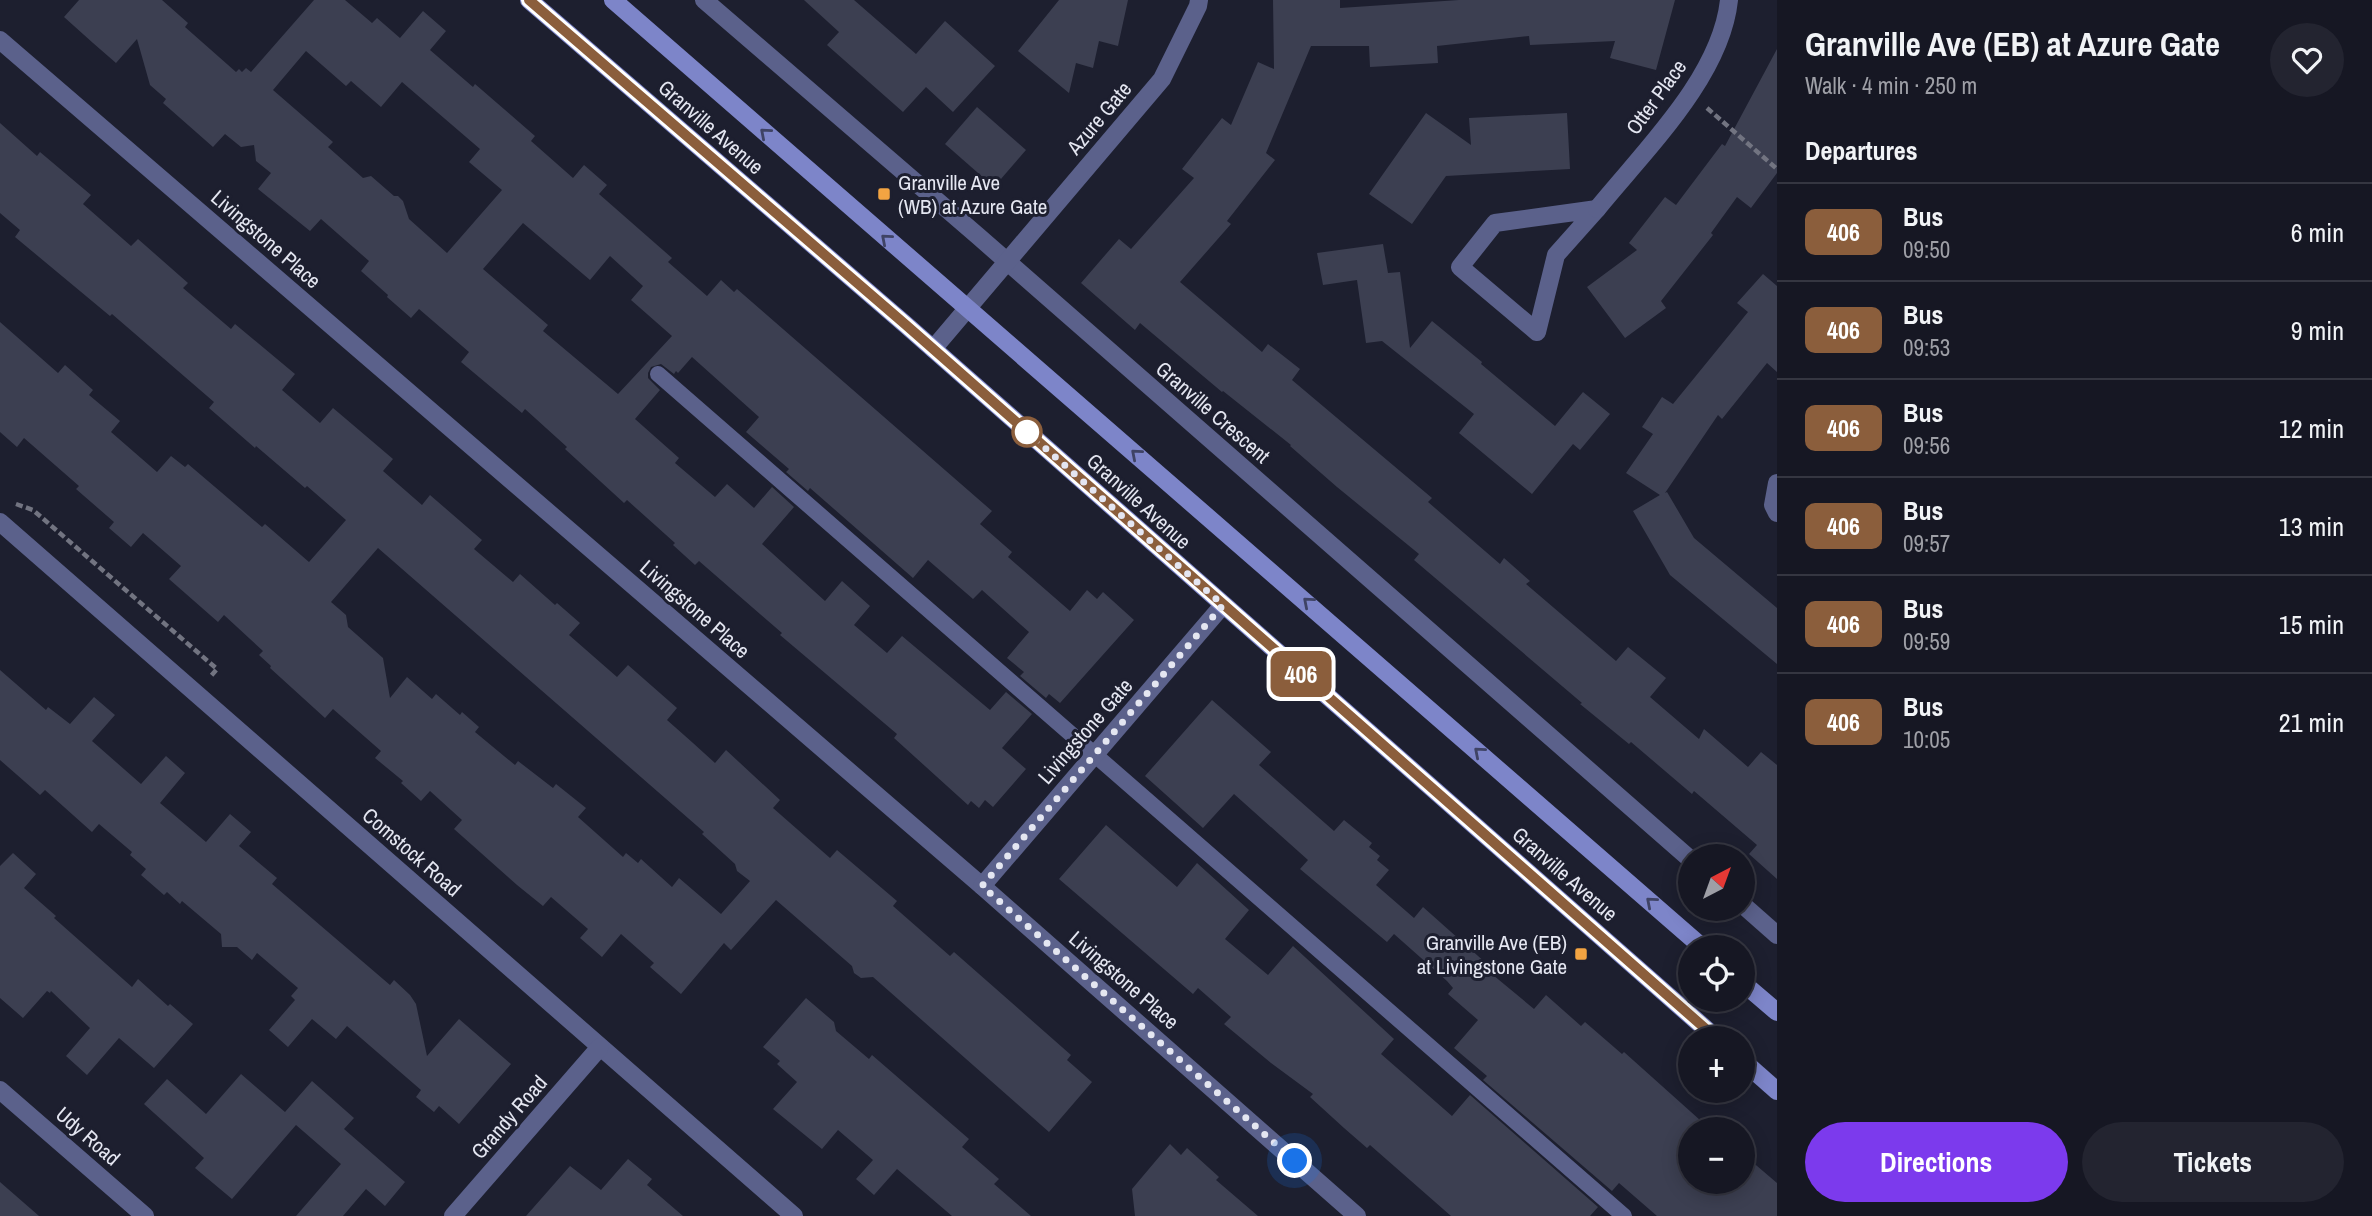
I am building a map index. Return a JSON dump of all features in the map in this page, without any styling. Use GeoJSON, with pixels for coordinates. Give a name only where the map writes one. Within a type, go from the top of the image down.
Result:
{"type":"FeatureCollection","features":[{"type":"Feature","properties":{"kind":"main road","name":"Granville Avenue"},"geometry":{"type":"LineString","coordinates":[[529,0],[933,349],[1702,1026]]}},
{"type":"Feature","properties":{"kind":"main road","name":"Granville Avenue"},"geometry":{"type":"LineString","coordinates":[[612,0],[1289,585],[1688,935]]}},
{"type":"Feature","properties":{"kind":"main road"},"geometry":{"type":"LineString","coordinates":[[1755,994],[1777,1013]]}},
{"type":"Feature","properties":{"kind":"main road"},"geometry":{"type":"LineString","coordinates":[[1755,1072],[1777,1091]]}},
{"type":"Feature","properties":{"kind":"street","name":"Granville Crescent"},"geometry":{"type":"LineString","coordinates":[[705,0],[1678,849]]}},
{"type":"Feature","properties":{"kind":"street","name":"Azure Gate"},"geometry":{"type":"LineString","coordinates":[[933,349],[1162,79],[1199,0]]}},
{"type":"Feature","properties":{"kind":"street","name":"Otter Place"},"geometry":{"type":"LineString","coordinates":[[1597,209],[1495,223],[1460,267],[1537,332],[1556,255],[1597,209],[1690,95],[1723,29],[1729,0]]}},
{"type":"Feature","properties":{"kind":"street","name":"Livingstone Place"},"geometry":{"type":"LineString","coordinates":[[0,40],[982,886],[1357,1216]]}},
{"type":"Feature","properties":{"kind":"street"},"geometry":{"type":"LineString","coordinates":[[1777,483],[1773,505],[1777,513]]}},
{"type":"Feature","properties":{"kind":"street","name":"Comstock Road"},"geometry":{"type":"LineString","coordinates":[[0,522],[794,1216]]}},
{"type":"Feature","properties":{"kind":"street","name":"Livingstone Gate"},"geometry":{"type":"LineString","coordinates":[[982,886],[1223,605]]}},
{"type":"Feature","properties":{"kind":"street"},"geometry":{"type":"LineString","coordinates":[[1755,915],[1777,934]]}},
{"type":"Feature","properties":{"kind":"street","name":"Grandy Road"},"geometry":{"type":"LineString","coordinates":[[453,1216],[600,1047]]}},
{"type":"Feature","properties":{"kind":"street","name":"Udy Road"},"geometry":{"type":"LineString","coordinates":[[0,1090],[145,1216]]}},
{"type":"Feature","properties":{"kind":"lane"},"geometry":{"type":"LineString","coordinates":[[658,374],[1624,1216]]}},
{"type":"Feature","properties":{"kind":"path"},"geometry":{"type":"LineString","coordinates":[[1707,107],[1777,169]]}},
{"type":"Feature","properties":{"kind":"path"},"geometry":{"type":"LineString","coordinates":[[6,501],[33,510],[217,669],[196,693]]}},
{"type":"Feature","properties":{"kind":"building"},"geometry":{"type":"Polygon","coordinates":[[[79,0],[162,0],[188,23],[185,27],[236,72],[239,69],[242,72],[246,68],[251,72],[314,0],[345,0],[372,23],[377,18],[400,38],[423,11],[446,31],[430,50],[473,87],[475,84],[535,136],[531,141],[573,178],[584,165],[607,185],[599,194],[672,258],[668,262],[707,296],[721,280],[734,292],[737,289],[992,511],[980,524],[1012,552],[1008,557],[1070,611],[1087,590],[1097,599],[1103,592],[1134,620],[1060,703],[1049,694],[1046,698],[1020,676],[1024,672],[1007,658],[1029,632],[982,590],[973,599],[928,560],[913,578],[810,488],[808,491],[786,472],[789,469],[746,432],[759,417],[692,357],[674,374],[661,364],[651,367],[648,378],[660,390],[635,419],[679,458],[675,463],[715,497],[727,484],[754,508],[772,487],[794,507],[762,544],[825,601],[842,581],[870,606],[854,625],[887,653],[902,636],[990,710],[1006,692],[1032,714],[1002,748],[1026,769],[993,807],[985,800],[979,808],[971,801],[968,805],[894,738],[897,734],[780,635],[782,633],[699,561],[695,565],[673,545],[675,543],[627,500],[624,503],[525,409],[522,413],[461,362],[469,352],[419,309],[411,318],[387,297],[388,295],[361,271],[369,261],[321,219],[310,231],[258,189],[271,173],[256,161],[254,145],[241,147],[225,134],[213,147],[163,103],[166,99],[150,85],[137,39],[116,63],[64,17],[79,0]],[[306,51],[273,90],[333,142],[328,147],[363,178],[371,176],[394,196],[398,196],[403,201],[409,219],[447,253],[502,190],[469,162],[480,149],[402,82],[381,107],[351,81],[346,86],[306,51]],[[523,223],[483,269],[548,325],[543,331],[618,394],[672,336],[631,300],[643,286],[610,256],[590,280],[523,223]]]}},
{"type":"Feature","properties":{"kind":"building"},"geometry":{"type":"Polygon","coordinates":[[[804,0],[854,0],[916,54],[945,21],[995,66],[953,112],[926,87],[903,112],[827,45],[839,32],[804,0]]]}},
{"type":"Feature","properties":{"kind":"building"},"geometry":{"type":"Polygon","coordinates":[[[1059,0],[1128,0],[1118,46],[1099,41],[1093,68],[1076,63],[1069,93],[1018,51],[1059,0]]]}},
{"type":"Feature","properties":{"kind":"building"},"geometry":{"type":"Polygon","coordinates":[[[1273,0],[1340,0],[1340,8],[1459,0],[1675,0],[1656,70],[1610,58],[1615,41],[1530,45],[1529,36],[1437,46],[1438,63],[1370,67],[1369,46],[1311,46],[1266,153],[1275,160],[1227,221],[1231,224],[1180,282],[1262,352],[1268,344],[1300,369],[1292,380],[1432,498],[1428,502],[1500,564],[1504,558],[1530,581],[1526,584],[1616,661],[1628,647],[1666,678],[1650,697],[1699,739],[1704,729],[1748,767],[1761,752],[1777,765],[1777,879],[1755,859],[1757,845],[1694,791],[1692,794],[1631,742],[1629,744],[1580,704],[1582,703],[1414,560],[1419,554],[1337,487],[1291,445],[1222,392],[1140,323],[1135,330],[1081,283],[1119,239],[1131,249],[1194,178],[1182,169],[1222,118],[1231,125],[1258,62],[1274,69],[1273,0]]]}},
{"type":"Feature","properties":{"kind":"building"},"geometry":{"type":"Polygon","coordinates":[[[1777,49],[1777,173],[1751,208],[1737,197],[1711,233],[1713,235],[1661,301],[1666,308],[1625,338],[1587,287],[1637,250],[1629,243],[1665,197],[1676,205],[1722,144],[1725,146],[1777,49]]]}},
{"type":"Feature","properties":{"kind":"building"},"geometry":{"type":"Polygon","coordinates":[[[977,107],[1026,150],[994,187],[945,144],[977,107]]]}},
{"type":"Feature","properties":{"kind":"building"},"geometry":{"type":"Polygon","coordinates":[[[1426,113],[1471,145],[1469,118],[1567,113],[1570,169],[1446,176],[1412,224],[1369,194],[1426,113]]]}},
{"type":"Feature","properties":{"kind":"building"},"geometry":{"type":"Polygon","coordinates":[[[0,123],[37,156],[40,152],[91,195],[83,204],[131,246],[138,239],[188,283],[183,288],[231,329],[235,324],[295,374],[282,390],[320,423],[333,408],[393,459],[383,471],[422,505],[430,495],[482,540],[474,549],[513,582],[520,574],[555,605],[557,603],[580,623],[569,635],[617,677],[628,665],[677,708],[667,720],[715,763],[726,750],[780,800],[773,808],[830,858],[837,850],[897,901],[893,906],[950,956],[954,952],[1071,1055],[1067,1060],[1092,1082],[1049,1132],[873,977],[861,978],[854,973],[852,966],[776,900],[731,950],[724,943],[681,994],[650,967],[654,963],[621,934],[602,957],[580,938],[588,929],[551,897],[543,906],[454,829],[462,820],[430,791],[421,801],[401,783],[403,781],[375,758],[381,751],[333,709],[325,718],[270,668],[259,655],[263,651],[224,615],[218,622],[169,579],[181,566],[143,533],[131,547],[109,528],[114,522],[76,489],[79,486],[24,438],[17,447],[0,432],[0,322],[58,373],[65,365],[93,390],[89,395],[120,421],[111,432],[157,472],[171,456],[185,467],[188,464],[262,527],[265,524],[309,562],[346,520],[209,408],[214,402],[112,314],[110,316],[15,237],[20,230],[0,213],[0,123]],[[378,548],[331,602],[346,615],[348,627],[383,658],[390,698],[407,677],[432,699],[436,694],[479,727],[475,732],[515,765],[518,761],[553,788],[556,784],[586,808],[578,817],[623,857],[626,853],[638,863],[641,859],[672,887],[679,878],[721,914],[750,881],[702,834],[704,832],[378,548]]]}},
{"type":"Feature","properties":{"kind":"building"},"geometry":{"type":"Polygon","coordinates":[[[1383,244],[1388,273],[1400,272],[1410,348],[1432,321],[1555,426],[1583,392],[1610,414],[1580,450],[1573,444],[1532,494],[1459,433],[1474,414],[1382,341],[1366,343],[1357,280],[1323,285],[1317,253],[1383,244]]]}},
{"type":"Feature","properties":{"kind":"building"},"geometry":{"type":"Polygon","coordinates":[[[1763,274],[1777,286],[1777,372],[1767,363],[1722,419],[1718,415],[1665,493],[1667,492],[1694,538],[1777,608],[1777,664],[1670,575],[1633,511],[1660,495],[1626,473],[1653,434],[1642,427],[1662,397],[1673,404],[1748,312],[1737,303],[1763,274]]]}},
{"type":"Feature","properties":{"kind":"building"},"geometry":{"type":"Polygon","coordinates":[[[0,670],[46,710],[48,707],[70,724],[94,697],[115,715],[92,741],[141,784],[166,756],[185,773],[160,803],[206,842],[230,814],[251,832],[239,846],[277,878],[272,884],[390,985],[394,980],[410,995],[416,1004],[427,1056],[459,1019],[511,1064],[459,1124],[439,1106],[434,1112],[416,1097],[421,1090],[347,1026],[336,1039],[312,1019],[288,1047],[269,1030],[295,1000],[291,996],[298,988],[257,953],[252,960],[237,947],[222,947],[221,934],[182,901],[180,904],[167,892],[164,895],[141,875],[146,869],[130,855],[132,852],[99,824],[92,832],[45,790],[40,795],[0,760],[0,670]]]}},
{"type":"Feature","properties":{"kind":"building"},"geometry":{"type":"Polygon","coordinates":[[[1212,700],[1271,752],[1259,765],[1334,831],[1344,820],[1372,843],[1369,847],[1380,856],[1377,860],[1389,870],[1376,885],[1414,918],[1423,907],[1496,972],[1493,975],[1534,1009],[1546,995],[1581,1026],[1585,1022],[1622,1054],[1624,1052],[1697,1117],[1678,1117],[1678,1194],[1755,1194],[1755,1164],[1777,1183],[1777,1216],[1657,1216],[1619,1183],[1612,1191],[1483,1080],[1487,1076],[1454,1048],[1478,1020],[1448,994],[1453,988],[1447,981],[1394,934],[1387,942],[1300,869],[1308,860],[1234,794],[1203,828],[1145,776],[1212,700]]]}},
{"type":"Feature","properties":{"kind":"building"},"geometry":{"type":"Polygon","coordinates":[[[1106,825],[1177,887],[1197,863],[1249,910],[1225,939],[1268,975],[1293,946],[1394,1039],[1381,1054],[1452,1116],[1470,1095],[1598,1207],[1590,1216],[1451,1216],[1370,1145],[1367,1148],[1344,1128],[1310,1097],[1313,1094],[1224,1024],[1231,1017],[1198,988],[1193,994],[1059,879],[1106,825]]]}},
{"type":"Feature","properties":{"kind":"building"},"geometry":{"type":"Polygon","coordinates":[[[13,853],[36,874],[24,888],[56,916],[54,918],[132,987],[138,979],[193,1024],[154,1068],[119,1038],[87,1075],[66,1056],[90,1028],[51,991],[47,991],[23,1018],[0,998],[0,866],[13,853]]]}},
{"type":"Feature","properties":{"kind":"building"},"geometry":{"type":"Polygon","coordinates":[[[806,998],[834,1022],[836,1031],[869,1059],[872,1055],[969,1139],[962,1147],[999,1179],[994,1184],[1031,1216],[952,1216],[897,1169],[874,1195],[856,1179],[873,1160],[838,1130],[822,1149],[773,1109],[797,1082],[777,1064],[780,1061],[763,1047],[806,998]]]}},
{"type":"Feature","properties":{"kind":"building"},"geometry":{"type":"Polygon","coordinates":[[[241,1074],[285,1112],[312,1081],[354,1118],[344,1129],[405,1182],[385,1206],[366,1189],[343,1216],[296,1216],[341,1164],[296,1125],[232,1199],[195,1168],[204,1158],[144,1104],[167,1079],[206,1114],[241,1074]]]}},
{"type":"Feature","properties":{"kind":"building"},"geometry":{"type":"Polygon","coordinates":[[[1170,1144],[1181,1155],[1187,1148],[1219,1177],[1216,1180],[1258,1216],[1135,1216],[1132,1189],[1170,1144]]]}},
{"type":"Feature","properties":{"kind":"building"},"geometry":{"type":"Polygon","coordinates":[[[628,1159],[652,1179],[647,1185],[683,1216],[526,1216],[570,1166],[601,1190],[628,1159]]]}},
{"type":"Feature","properties":{"kind":"building"},"geometry":{"type":"Polygon","coordinates":[[[0,1182],[39,1216],[0,1216],[0,1182]]]}},
{"type":"Feature","properties":{"kind":"bus line","name":"406"},"geometry":{"type":"LineString","coordinates":[[529,0],[906,325],[1702,1026]]}},
{"type":"Feature","properties":{"kind":"place","name":"Granville Ave (WB) at Azure Gate"},"geometry":{"type":"Point","coordinates":[884,194]}},
{"type":"Feature","properties":{"kind":"place","name":"Granville Ave (EB) at Livingstone Gate"},"geometry":{"type":"Point","coordinates":[1581,954]}},
{"type":"Feature","properties":{"kind":"route"},"geometry":{"type":"LineString","coordinates":[[1027,432],[1223,605],[982,886],[1295,1161]]}}]}
